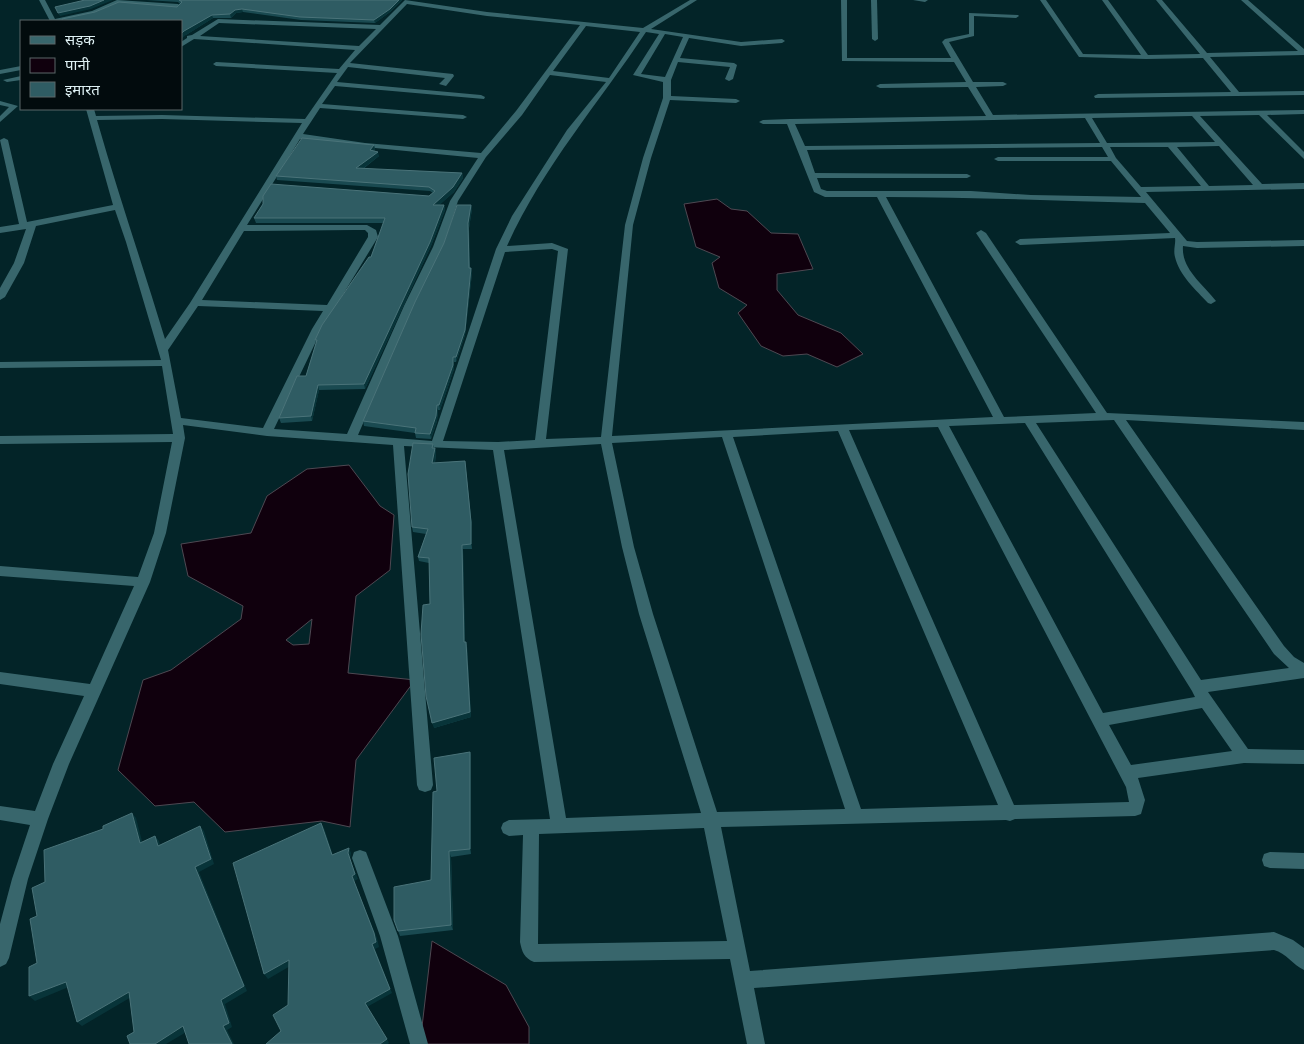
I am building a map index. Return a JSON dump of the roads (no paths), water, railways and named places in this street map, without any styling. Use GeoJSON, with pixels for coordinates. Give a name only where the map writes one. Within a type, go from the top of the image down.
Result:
{"type":"FeatureCollection","features":[{"type":"Feature","properties":{"kind":"street"},"geometry":{"type":"LineString","coordinates":[[42,0],[52,20]]}},
{"type":"Feature","properties":{"kind":"street"},"geometry":{"type":"LineString","coordinates":[[58,20],[94,12],[121,0],[178,6]]}},
{"type":"Feature","properties":{"kind":"street"},"geometry":{"type":"LineString","coordinates":[[436,445],[502,249],[516,216],[570,132],[611,80],[644,30],[694,0]]}},
{"type":"Feature","properties":{"kind":"street"},"geometry":{"type":"LineString","coordinates":[[844,0],[844,60],[955,60]]}},
{"type":"Feature","properties":{"kind":"street"},"geometry":{"type":"LineString","coordinates":[[874,0],[875,40]]}},
{"type":"Feature","properties":{"kind":"street"},"geometry":{"type":"LineString","coordinates":[[916,0],[925,0]]}},
{"type":"Feature","properties":{"kind":"street"},"geometry":{"type":"LineString","coordinates":[[1043,0],[1081,56],[1146,57],[1303,53]]}},
{"type":"Feature","properties":{"kind":"street"},"geometry":{"type":"LineString","coordinates":[[1105,0],[1146,57]]}},
{"type":"Feature","properties":{"kind":"street"},"geometry":{"type":"LineString","coordinates":[[1159,0],[1237,94]]}},
{"type":"Feature","properties":{"kind":"street"},"geometry":{"type":"LineString","coordinates":[[1244,0],[1303,53]]}},
{"type":"Feature","properties":{"kind":"street"},"geometry":{"type":"LineString","coordinates":[[165,357],[307,121],[344,68],[407,1],[487,14],[663,32],[741,44],[782,41]]}},
{"type":"Feature","properties":{"kind":"street"},"geometry":{"type":"LineString","coordinates":[[991,118],[945,42],[972,35],[972,14],[1016,16]]}},
{"type":"Feature","properties":{"kind":"street"},"geometry":{"type":"LineString","coordinates":[[182,44],[218,21],[228,20],[381,27]]}},
{"type":"Feature","properties":{"kind":"street"},"geometry":{"type":"LineString","coordinates":[[352,437],[409,306],[438,247],[451,206],[483,156],[584,25]]}},
{"type":"Feature","properties":{"kind":"street"},"geometry":{"type":"LineString","coordinates":[[663,32],[637,75],[667,80]]}},
{"type":"Feature","properties":{"kind":"street"},"geometry":{"type":"LineString","coordinates":[[182,37],[361,48]]}},
{"type":"Feature","properties":{"kind":"street"},"geometry":{"type":"LineString","coordinates":[[686,37],[667,80],[667,98],[647,158],[629,225],[606,440],[628,547],[646,614],[711,820],[756,1044]]}},
{"type":"Feature","properties":{"kind":"street"},"geometry":{"type":"LineString","coordinates":[[675,60],[734,65],[729,79]]}},
{"type":"Feature","properties":{"kind":"street"},"geometry":{"type":"LineString","coordinates":[[216,64],[344,68],[450,76],[443,84]]}},
{"type":"Feature","properties":{"kind":"street"},"geometry":{"type":"LineString","coordinates":[[0,72],[20,68]]}},
{"type":"Feature","properties":{"kind":"street"},"geometry":{"type":"LineString","coordinates":[[548,73],[611,80]]}},
{"type":"Feature","properties":{"kind":"street"},"geometry":{"type":"LineString","coordinates":[[7,80],[20,78]]}},
{"type":"Feature","properties":{"kind":"street"},"geometry":{"type":"LineString","coordinates":[[333,84],[481,97]]}},
{"type":"Feature","properties":{"kind":"street"},"geometry":{"type":"LineString","coordinates":[[880,86],[1003,84]]}},
{"type":"Feature","properties":{"kind":"street"},"geometry":{"type":"LineString","coordinates":[[1098,96],[1304,93]]}},
{"type":"Feature","properties":{"kind":"street"},"geometry":{"type":"LineString","coordinates":[[667,98],[736,101]]}},
{"type":"Feature","properties":{"kind":"street"},"geometry":{"type":"LineString","coordinates":[[0,103],[14,106],[0,120]]}},
{"type":"Feature","properties":{"kind":"street"},"geometry":{"type":"LineString","coordinates":[[318,106],[463,116]]}},
{"type":"Feature","properties":{"kind":"street"},"geometry":{"type":"LineString","coordinates":[[763,122],[1304,112]]}},
{"type":"Feature","properties":{"kind":"street"},"geometry":{"type":"LineString","coordinates":[[1261,113],[1304,157]]}},
{"type":"Feature","properties":{"kind":"street"},"geometry":{"type":"LineString","coordinates":[[0,954],[20,879],[40,819],[61,764],[142,582],[160,533],[179,438],[165,357],[118,207],[92,114],[307,121]]}},
{"type":"Feature","properties":{"kind":"street"},"geometry":{"type":"LineString","coordinates":[[1194,114],[1260,186]]}},
{"type":"Feature","properties":{"kind":"street"},"geometry":{"type":"LineString","coordinates":[[1087,116],[1113,159],[1177,238],[1184,243],[1197,245],[1304,243]]}},
{"type":"Feature","properties":{"kind":"street"},"geometry":{"type":"LineString","coordinates":[[790,121],[820,193],[970,194],[1031,198],[1148,200]]}},
{"type":"Feature","properties":{"kind":"street"},"geometry":{"type":"LineString","coordinates":[[299,136],[365,145],[483,156]]}},
{"type":"Feature","properties":{"kind":"street"},"geometry":{"type":"LineString","coordinates":[[0,297],[19,263],[28,226],[4,140]]}},
{"type":"Feature","properties":{"kind":"street"},"geometry":{"type":"LineString","coordinates":[[1170,144],[1206,188]]}},
{"type":"Feature","properties":{"kind":"street"},"geometry":{"type":"LineString","coordinates":[[802,148],[1223,144]]}},
{"type":"Feature","properties":{"kind":"street"},"geometry":{"type":"LineString","coordinates":[[998,159],[1113,159]]}},
{"type":"Feature","properties":{"kind":"street"},"geometry":{"type":"LineString","coordinates":[[812,175],[967,176]]}},
{"type":"Feature","properties":{"kind":"street"},"geometry":{"type":"LineString","coordinates":[[268,184],[278,185]]}},
{"type":"Feature","properties":{"kind":"street"},"geometry":{"type":"LineString","coordinates":[[1138,190],[1304,186]]}},
{"type":"Feature","properties":{"kind":"street"},"geometry":{"type":"LineString","coordinates":[[880,194],[1001,421]]}},
{"type":"Feature","properties":{"kind":"street"},"geometry":{"type":"LineString","coordinates":[[0,230],[118,207]]}},
{"type":"Feature","properties":{"kind":"street"},"geometry":{"type":"LineString","coordinates":[[242,228],[355,227],[367,228],[373,232],[373,237],[317,330],[267,432]]}},
{"type":"Feature","properties":{"kind":"street"},"geometry":{"type":"LineString","coordinates":[[981,233],[1102,416]]}},
{"type":"Feature","properties":{"kind":"street"},"geometry":{"type":"LineString","coordinates":[[1020,242],[1177,238]]}},
{"type":"Feature","properties":{"kind":"street"},"geometry":{"type":"LineString","coordinates":[[1177,238],[1176,249],[1178,258],[1211,301]]}},
{"type":"Feature","properties":{"kind":"street"},"geometry":{"type":"LineString","coordinates":[[502,249],[552,246],[563,250],[540,445]]}},
{"type":"Feature","properties":{"kind":"street"},"geometry":{"type":"LineString","coordinates":[[196,304],[330,308]]}},
{"type":"Feature","properties":{"kind":"street"},"geometry":{"type":"LineString","coordinates":[[0,365],[165,357]]}},
{"type":"Feature","properties":{"kind":"street"},"geometry":{"type":"LineString","coordinates":[[177,421],[267,432],[352,437],[436,445],[498,446],[842,427],[1102,416],[1304,426]]}},
{"type":"Feature","properties":{"kind":"street"},"geometry":{"type":"LineString","coordinates":[[1117,416],[1279,650],[1289,661],[1304,671]]}},
{"type":"Feature","properties":{"kind":"street"},"geometry":{"type":"LineString","coordinates":[[1029,420],[1197,687],[1244,756]]}},
{"type":"Feature","properties":{"kind":"street"},"geometry":{"type":"LineString","coordinates":[[509,828],[711,820],[1010,814],[1134,809],[1138,803],[1137,794],[1127,773],[942,423]]}},
{"type":"Feature","properties":{"kind":"street"},"geometry":{"type":"LineString","coordinates":[[842,427],[1010,814]]}},
{"type":"Feature","properties":{"kind":"street"},"geometry":{"type":"LineString","coordinates":[[726,433],[856,817]]}},
{"type":"Feature","properties":{"kind":"street"},"geometry":{"type":"LineString","coordinates":[[0,440],[179,438]]}},
{"type":"Feature","properties":{"kind":"street"},"geometry":{"type":"LineString","coordinates":[[398,441],[425,785]]}},
{"type":"Feature","properties":{"kind":"street"},"geometry":{"type":"LineString","coordinates":[[498,446],[559,826]]}},
{"type":"Feature","properties":{"kind":"street"},"geometry":{"type":"LineString","coordinates":[[0,571],[142,582]]}},
{"type":"Feature","properties":{"kind":"street"},"geometry":{"type":"LineString","coordinates":[[1197,687],[1304,671]]}},
{"type":"Feature","properties":{"kind":"street"},"geometry":{"type":"LineString","coordinates":[[0,678],[94,691]]}},
{"type":"Feature","properties":{"kind":"street"},"geometry":{"type":"LineString","coordinates":[[1099,720],[1206,701]]}},
{"type":"Feature","properties":{"kind":"street"},"geometry":{"type":"LineString","coordinates":[[1127,773],[1244,756],[1304,757]]}},
{"type":"Feature","properties":{"kind":"street"},"geometry":{"type":"LineString","coordinates":[[0,813],[40,819]]}},
{"type":"Feature","properties":{"kind":"street"},"geometry":{"type":"LineString","coordinates":[[531,827],[530,949],[534,953],[738,950]]}},
{"type":"Feature","properties":{"kind":"street"},"geometry":{"type":"LineString","coordinates":[[360,858],[389,936],[419,1044]]}},
{"type":"Feature","properties":{"kind":"street"},"geometry":{"type":"LineString","coordinates":[[1270,860],[1304,861]]}},
{"type":"Feature","properties":{"kind":"street"},"geometry":{"type":"LineString","coordinates":[[744,980],[1274,942],[1281,942],[1289,946],[1304,962]]}},
{"type":"Feature","properties":{"kind":"water"},"geometry":{"type":"Polygon","coordinates":[[[717,199],[731,209],[747,211],[771,233],[798,234],[813,269],[777,274],[777,290],[798,315],[841,333],[863,354],[837,367],[807,354],[783,356],[761,346],[738,313],[747,305],[719,288],[712,263],[720,257],[696,247],[684,204],[717,199]]]}},
{"type":"Feature","properties":{"kind":"water"},"geometry":{"type":"Polygon","coordinates":[[[349,465],[380,506],[394,515],[390,570],[356,596],[348,673],[415,680],[356,760],[350,827],[322,821],[225,832],[194,802],[155,806],[118,770],[143,680],[171,670],[241,619],[243,606],[188,576],[181,544],[251,533],[267,496],[307,469],[349,465]],[[312,619],[286,640],[293,645],[309,644],[312,619]]]}},
{"type":"Feature","properties":{"kind":"water"},"geometry":{"type":"Polygon","coordinates":[[[432,941],[506,985],[529,1027],[529,1044],[420,1044],[432,941]]]}}]}
